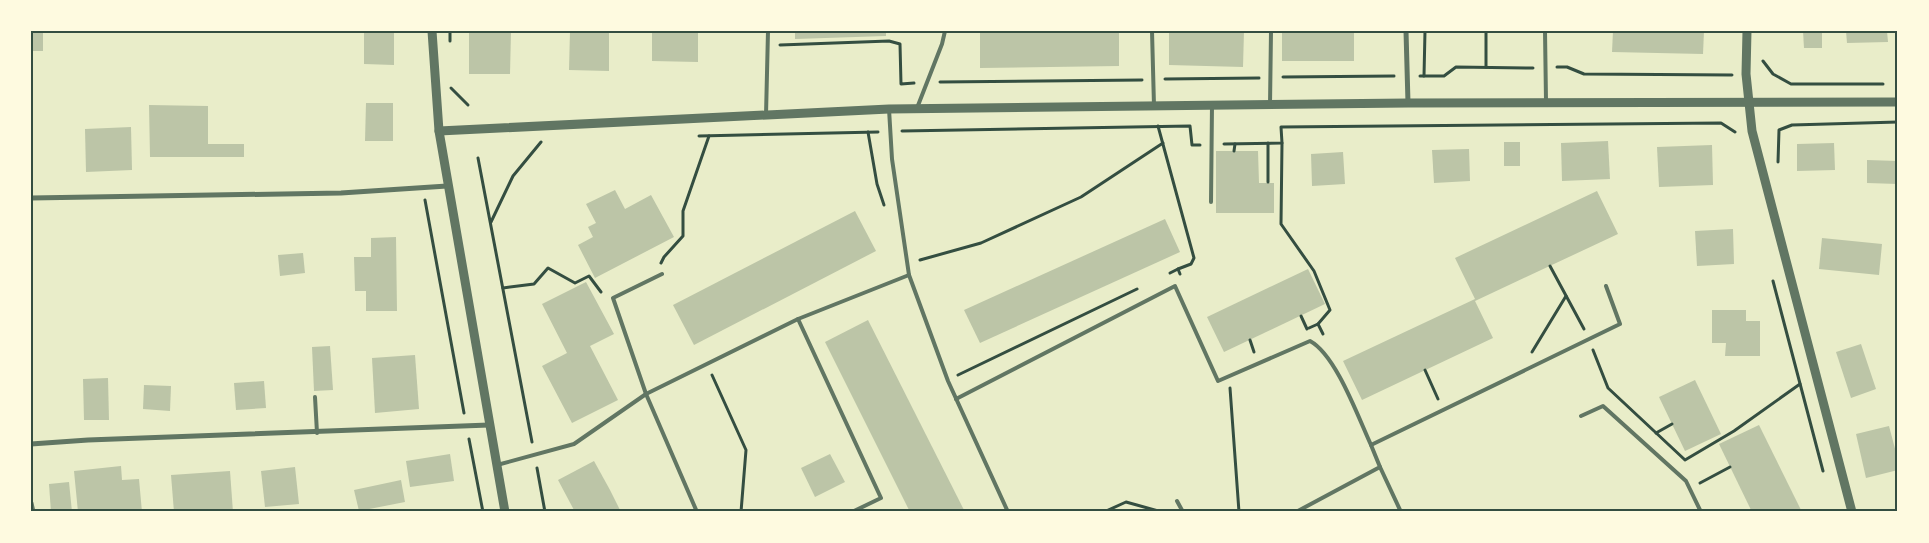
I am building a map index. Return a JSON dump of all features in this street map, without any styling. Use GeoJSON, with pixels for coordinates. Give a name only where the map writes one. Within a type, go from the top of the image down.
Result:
{"type":"FeatureCollection","features":[{"type":"Feature","properties":{"kind":"street"},"geometry":{"type":"LineString","coordinates":[[432,31],[439,131],[447,186],[505,512]]}},
{"type":"Feature","properties":{"kind":"street"},"geometry":{"type":"LineString","coordinates":[[1406,31],[1408,103]]}},
{"type":"Feature","properties":{"kind":"street"},"geometry":{"type":"LineString","coordinates":[[1747,31],[1746,74],[1752,131],[1852,512]]}},
{"type":"Feature","properties":{"kind":"street"},"geometry":{"type":"LineString","coordinates":[[439,131],[917,108],[1408,103],[1898,102]]}},
{"type":"Feature","properties":{"kind":"street"},"geometry":{"type":"LineString","coordinates":[[31,198],[341,193],[447,186]]}},
{"type":"Feature","properties":{"kind":"street"},"geometry":{"type":"LineString","coordinates":[[31,444],[88,440],[317,433],[489,425]]}},
{"type":"Feature","properties":{"kind":"street"},"geometry":{"type":"LineString","coordinates":[[31,503],[33,512]]}},
{"type":"Feature","properties":{"kind":"lane"},"geometry":{"type":"LineString","coordinates":[[766,115],[768,31]]}},
{"type":"Feature","properties":{"kind":"lane"},"geometry":{"type":"LineString","coordinates":[[917,108],[942,44],[945,31]]}},
{"type":"Feature","properties":{"kind":"lane"},"geometry":{"type":"LineString","coordinates":[[1152,31],[1154,106]]}},
{"type":"Feature","properties":{"kind":"lane"},"geometry":{"type":"LineString","coordinates":[[1270,104],[1271,31]]}},
{"type":"Feature","properties":{"kind":"lane"},"geometry":{"type":"LineString","coordinates":[[1545,31],[1546,104]]}},
{"type":"Feature","properties":{"kind":"lane"},"geometry":{"type":"LineString","coordinates":[[1211,202],[1212,105]]}},
{"type":"Feature","properties":{"kind":"lane"},"geometry":{"type":"LineString","coordinates":[[889,109],[892,159],[909,275],[956,399],[1008,512]]}},
{"type":"Feature","properties":{"kind":"lane"},"geometry":{"type":"LineString","coordinates":[[659,275],[612,298],[646,394],[697,512]]}},
{"type":"Feature","properties":{"kind":"lane"},"geometry":{"type":"LineString","coordinates":[[497,465],[574,444],[646,394],[798,319],[909,275]]}},
{"type":"Feature","properties":{"kind":"lane"},"geometry":{"type":"LineString","coordinates":[[956,399],[1175,286],[1218,381],[1310,341],[1319,346],[1333,365],[1401,512]]}},
{"type":"Feature","properties":{"kind":"lane"},"geometry":{"type":"LineString","coordinates":[[1371,445],[1620,324],[1606,286]]}},
{"type":"Feature","properties":{"kind":"lane"},"geometry":{"type":"LineString","coordinates":[[798,319],[881,498],[852,512]]}},
{"type":"Feature","properties":{"kind":"lane"},"geometry":{"type":"LineString","coordinates":[[315,397],[317,433]]}},
{"type":"Feature","properties":{"kind":"lane"},"geometry":{"type":"LineString","coordinates":[[1582,416],[1602,406],[1686,481],[1701,512]]}},
{"type":"Feature","properties":{"kind":"lane"},"geometry":{"type":"LineString","coordinates":[[1296,512],[1380,467]]}},
{"type":"Feature","properties":{"kind":"lane"},"geometry":{"type":"LineString","coordinates":[[1177,501],[1183,512]]}},
{"type":"Feature","properties":{"kind":"path"},"geometry":{"type":"LineString","coordinates":[[1424,76],[1425,31]]}},
{"type":"Feature","properties":{"kind":"path"},"geometry":{"type":"LineString","coordinates":[[1486,31],[1486,67]]}},
{"type":"Feature","properties":{"kind":"path"},"geometry":{"type":"LineString","coordinates":[[813,39],[813,44]]}},
{"type":"Feature","properties":{"kind":"path"},"geometry":{"type":"LineString","coordinates":[[767,46],[889,41],[900,44],[901,84],[1444,76],[1456,66],[1568,67],[1584,74],[1735,75]]}},
{"type":"Feature","properties":{"kind":"path"},"geometry":{"type":"LineString","coordinates":[[1773,74],[1791,84],[1888,84]]}},
{"type":"Feature","properties":{"kind":"path"},"geometry":{"type":"LineString","coordinates":[[1318,324],[1330,310],[1326,297],[1314,270],[1281,224],[1281,127],[1721,122],[1734,130]]}},
{"type":"Feature","properties":{"kind":"path"},"geometry":{"type":"LineString","coordinates":[[1779,130],[1792,125],[1898,122]]}},
{"type":"Feature","properties":{"kind":"path"},"geometry":{"type":"LineString","coordinates":[[1158,126],[1194,258],[1191,264],[1178,269]]}},
{"type":"Feature","properties":{"kind":"path"},"geometry":{"type":"LineString","coordinates":[[690,136],[1190,126],[1192,145],[1282,143]]}},
{"type":"Feature","properties":{"kind":"path"},"geometry":{"type":"LineString","coordinates":[[868,132],[876,184],[885,207]]}},
{"type":"Feature","properties":{"kind":"path"},"geometry":{"type":"LineString","coordinates":[[659,275],[664,257],[683,236],[683,211],[709,136]]}},
{"type":"Feature","properties":{"kind":"path"},"geometry":{"type":"LineString","coordinates":[[491,222],[512,176],[543,140]]}},
{"type":"Feature","properties":{"kind":"path"},"geometry":{"type":"LineString","coordinates":[[907,264],[981,243],[1081,197],[1163,143]]}},
{"type":"Feature","properties":{"kind":"path"},"geometry":{"type":"LineString","coordinates":[[1268,143],[1268,182]]}},
{"type":"Feature","properties":{"kind":"path"},"geometry":{"type":"LineString","coordinates":[[1234,144],[1234,151]]}},
{"type":"Feature","properties":{"kind":"path"},"geometry":{"type":"LineString","coordinates":[[478,158],[535,455],[544,512]]}},
{"type":"Feature","properties":{"kind":"path"},"geometry":{"type":"LineString","coordinates":[[424,189],[466,426],[484,512]]}},
{"type":"Feature","properties":{"kind":"path"},"geometry":{"type":"LineString","coordinates":[[1550,266],[1589,339],[1608,388],[1684,459],[1689,467]]}},
{"type":"Feature","properties":{"kind":"path"},"geometry":{"type":"LineString","coordinates":[[503,288],[534,284],[548,268],[575,283],[589,276]]}},
{"type":"Feature","properties":{"kind":"path"},"geometry":{"type":"LineString","coordinates":[[1529,356],[1566,295]]}},
{"type":"Feature","properties":{"kind":"path"},"geometry":{"type":"LineString","coordinates":[[1301,316],[1306,329]]}},
{"type":"Feature","properties":{"kind":"path"},"geometry":{"type":"LineString","coordinates":[[1250,340],[1254,352]]}},
{"type":"Feature","properties":{"kind":"path"},"geometry":{"type":"LineString","coordinates":[[707,364],[746,450],[741,512]]}},
{"type":"Feature","properties":{"kind":"path"},"geometry":{"type":"LineString","coordinates":[[1425,370],[1438,399]]}},
{"type":"Feature","properties":{"kind":"path"},"geometry":{"type":"LineString","coordinates":[[1230,376],[1239,512]]}},
{"type":"Feature","properties":{"kind":"path"},"geometry":{"type":"LineString","coordinates":[[1684,459],[1734,431],[1800,384]]}},
{"type":"Feature","properties":{"kind":"path"},"geometry":{"type":"LineString","coordinates":[[1656,433],[1672,424]]}},
{"type":"Feature","properties":{"kind":"path"},"geometry":{"type":"LineString","coordinates":[[1698,485],[1730,467]]}},
{"type":"Feature","properties":{"kind":"path"},"geometry":{"type":"LineString","coordinates":[[1693,476],[1701,491]]}},
{"type":"Feature","properties":{"kind":"path"},"geometry":{"type":"LineString","coordinates":[[1104,512],[1126,502],[1162,512]]}},
{"type":"Feature","properties":{"kind":"building"},"geometry":{"type":"Polygon","coordinates":[[[364,31],[394,31],[394,65],[364,64],[364,31]]]}},
{"type":"Feature","properties":{"kind":"building"},"geometry":{"type":"Polygon","coordinates":[[[469,31],[511,31],[510,74],[469,74],[469,31]]]}},
{"type":"Feature","properties":{"kind":"building"},"geometry":{"type":"Polygon","coordinates":[[[570,31],[609,31],[609,71],[569,70],[570,31]]]}},
{"type":"Feature","properties":{"kind":"building"},"geometry":{"type":"Polygon","coordinates":[[[652,31],[698,31],[698,62],[652,61],[652,31]]]}},
{"type":"Feature","properties":{"kind":"building"},"geometry":{"type":"Polygon","coordinates":[[[795,31],[886,31],[886,36],[795,39],[795,31]]]}},
{"type":"Feature","properties":{"kind":"building"},"geometry":{"type":"Polygon","coordinates":[[[1119,31],[1119,66],[980,68],[980,32],[1119,31]]]}},
{"type":"Feature","properties":{"kind":"building"},"geometry":{"type":"Polygon","coordinates":[[[1169,31],[1244,31],[1243,67],[1169,65],[1169,31]]]}},
{"type":"Feature","properties":{"kind":"building"},"geometry":{"type":"Polygon","coordinates":[[[1282,31],[1354,31],[1354,61],[1282,61],[1282,31]]]}},
{"type":"Feature","properties":{"kind":"building"},"geometry":{"type":"Polygon","coordinates":[[[1613,31],[1704,31],[1703,54],[1612,52],[1613,31]]]}},
{"type":"Feature","properties":{"kind":"building"},"geometry":{"type":"Polygon","coordinates":[[[1803,31],[1822,31],[1822,48],[1804,48],[1803,31]]]}},
{"type":"Feature","properties":{"kind":"building"},"geometry":{"type":"Polygon","coordinates":[[[1846,31],[1887,31],[1888,42],[1847,43],[1846,31]]]}},
{"type":"Feature","properties":{"kind":"building"},"geometry":{"type":"Polygon","coordinates":[[[31,33],[43,33],[43,51],[31,51],[31,33]]]}},
{"type":"Feature","properties":{"kind":"building"},"geometry":{"type":"Polygon","coordinates":[[[366,103],[393,103],[393,141],[365,141],[366,103]]]}},
{"type":"Feature","properties":{"kind":"building"},"geometry":{"type":"Polygon","coordinates":[[[149,105],[208,106],[208,144],[244,144],[244,157],[150,157],[149,105]]]}},
{"type":"Feature","properties":{"kind":"building"},"geometry":{"type":"Polygon","coordinates":[[[131,127],[132,170],[86,172],[85,129],[131,127]]]}},
{"type":"Feature","properties":{"kind":"building"},"geometry":{"type":"Polygon","coordinates":[[[1608,141],[1610,179],[1562,181],[1561,143],[1608,141]]]}},
{"type":"Feature","properties":{"kind":"building"},"geometry":{"type":"Polygon","coordinates":[[[1504,142],[1520,142],[1520,166],[1504,166],[1504,142]]]}},
{"type":"Feature","properties":{"kind":"building"},"geometry":{"type":"Polygon","coordinates":[[[1834,143],[1835,170],[1797,171],[1797,144],[1834,143]]]}},
{"type":"Feature","properties":{"kind":"building"},"geometry":{"type":"Polygon","coordinates":[[[1712,145],[1713,185],[1659,187],[1657,147],[1712,145]]]}},
{"type":"Feature","properties":{"kind":"building"},"geometry":{"type":"Polygon","coordinates":[[[1469,149],[1470,181],[1434,183],[1432,150],[1469,149]]]}},
{"type":"Feature","properties":{"kind":"building"},"geometry":{"type":"Polygon","coordinates":[[[1216,151],[1258,151],[1259,183],[1274,183],[1274,213],[1216,213],[1216,151]]]}},
{"type":"Feature","properties":{"kind":"building"},"geometry":{"type":"Polygon","coordinates":[[[1343,152],[1345,184],[1312,186],[1311,154],[1343,152]]]}},
{"type":"Feature","properties":{"kind":"building"},"geometry":{"type":"Polygon","coordinates":[[[1867,160],[1898,161],[1898,184],[1867,183],[1867,160]]]}},
{"type":"Feature","properties":{"kind":"building"},"geometry":{"type":"Polygon","coordinates":[[[615,190],[625,209],[651,195],[674,237],[595,278],[578,245],[593,237],[588,227],[596,223],[586,204],[615,190]]]}},
{"type":"Feature","properties":{"kind":"building"},"geometry":{"type":"Polygon","coordinates":[[[1597,191],[1618,234],[1475,301],[1493,338],[1362,400],[1343,361],[1475,299],[1455,258],[1597,191]]]}},
{"type":"Feature","properties":{"kind":"building"},"geometry":{"type":"Polygon","coordinates":[[[855,211],[876,251],[694,345],[673,305],[855,211]]]}},
{"type":"Feature","properties":{"kind":"building"},"geometry":{"type":"Polygon","coordinates":[[[1165,219],[1180,252],[980,343],[964,310],[1165,219]]]}},
{"type":"Feature","properties":{"kind":"building"},"geometry":{"type":"Polygon","coordinates":[[[1733,229],[1734,264],[1697,266],[1695,231],[1733,229]]]}},
{"type":"Feature","properties":{"kind":"building"},"geometry":{"type":"Polygon","coordinates":[[[396,237],[397,311],[366,311],[366,291],[355,291],[354,257],[371,257],[371,238],[396,237]]]}},
{"type":"Feature","properties":{"kind":"building"},"geometry":{"type":"Polygon","coordinates":[[[1822,238],[1882,244],[1879,275],[1819,269],[1822,238]]]}},
{"type":"Feature","properties":{"kind":"building"},"geometry":{"type":"Polygon","coordinates":[[[303,253],[305,273],[280,276],[278,255],[303,253]]]}},
{"type":"Feature","properties":{"kind":"building"},"geometry":{"type":"Polygon","coordinates":[[[1308,269],[1325,304],[1224,352],[1207,317],[1308,269]]]}},
{"type":"Feature","properties":{"kind":"building"},"geometry":{"type":"Polygon","coordinates":[[[586,282],[614,334],[590,346],[618,400],[572,423],[542,366],[567,353],[542,304],[586,282]]]}},
{"type":"Feature","properties":{"kind":"building"},"geometry":{"type":"Polygon","coordinates":[[[1712,310],[1746,310],[1746,321],[1760,321],[1760,356],[1725,356],[1726,343],[1712,343],[1712,310]]]}},
{"type":"Feature","properties":{"kind":"building"},"geometry":{"type":"Polygon","coordinates":[[[868,320],[965,512],[910,512],[825,342],[868,320]]]}},
{"type":"Feature","properties":{"kind":"building"},"geometry":{"type":"Polygon","coordinates":[[[1861,344],[1876,389],[1851,398],[1836,352],[1861,344]]]}},
{"type":"Feature","properties":{"kind":"building"},"geometry":{"type":"Polygon","coordinates":[[[330,346],[333,390],[314,391],[312,347],[330,346]]]}},
{"type":"Feature","properties":{"kind":"building"},"geometry":{"type":"Polygon","coordinates":[[[415,355],[419,409],[375,413],[372,358],[415,355]]]}},
{"type":"Feature","properties":{"kind":"building"},"geometry":{"type":"Polygon","coordinates":[[[108,378],[109,420],[84,420],[83,379],[108,378]]]}},
{"type":"Feature","properties":{"kind":"building"},"geometry":{"type":"Polygon","coordinates":[[[1695,380],[1721,434],[1685,451],[1659,397],[1695,380]]]}},
{"type":"Feature","properties":{"kind":"building"},"geometry":{"type":"Polygon","coordinates":[[[264,381],[266,408],[236,410],[234,383],[264,381]]]}},
{"type":"Feature","properties":{"kind":"building"},"geometry":{"type":"Polygon","coordinates":[[[144,385],[171,386],[170,411],[143,409],[144,385]]]}},
{"type":"Feature","properties":{"kind":"building"},"geometry":{"type":"Polygon","coordinates":[[[1759,425],[1802,512],[1752,512],[1719,444],[1759,425]]]}},
{"type":"Feature","properties":{"kind":"building"},"geometry":{"type":"Polygon","coordinates":[[[1889,426],[1898,460],[1898,470],[1866,478],[1856,434],[1889,426]]]}},
{"type":"Feature","properties":{"kind":"building"},"geometry":{"type":"Polygon","coordinates":[[[450,454],[454,481],[410,487],[406,461],[450,454]]]}},
{"type":"Feature","properties":{"kind":"building"},"geometry":{"type":"Polygon","coordinates":[[[830,454],[845,482],[815,497],[801,468],[830,454]]]}},
{"type":"Feature","properties":{"kind":"building"},"geometry":{"type":"Polygon","coordinates":[[[594,461],[621,512],[575,512],[558,480],[594,461]]]}},
{"type":"Feature","properties":{"kind":"building"},"geometry":{"type":"Polygon","coordinates":[[[121,466],[122,480],[139,479],[142,512],[78,512],[74,471],[121,466]]]}},
{"type":"Feature","properties":{"kind":"building"},"geometry":{"type":"Polygon","coordinates":[[[295,467],[299,504],[265,507],[261,471],[295,467]]]}},
{"type":"Feature","properties":{"kind":"building"},"geometry":{"type":"Polygon","coordinates":[[[230,471],[233,512],[174,512],[171,475],[230,471]]]}},
{"type":"Feature","properties":{"kind":"building"},"geometry":{"type":"Polygon","coordinates":[[[401,480],[405,502],[359,511],[354,490],[401,480]]]}},
{"type":"Feature","properties":{"kind":"building"},"geometry":{"type":"Polygon","coordinates":[[[69,482],[72,512],[51,512],[49,484],[69,482]]]}}]}
